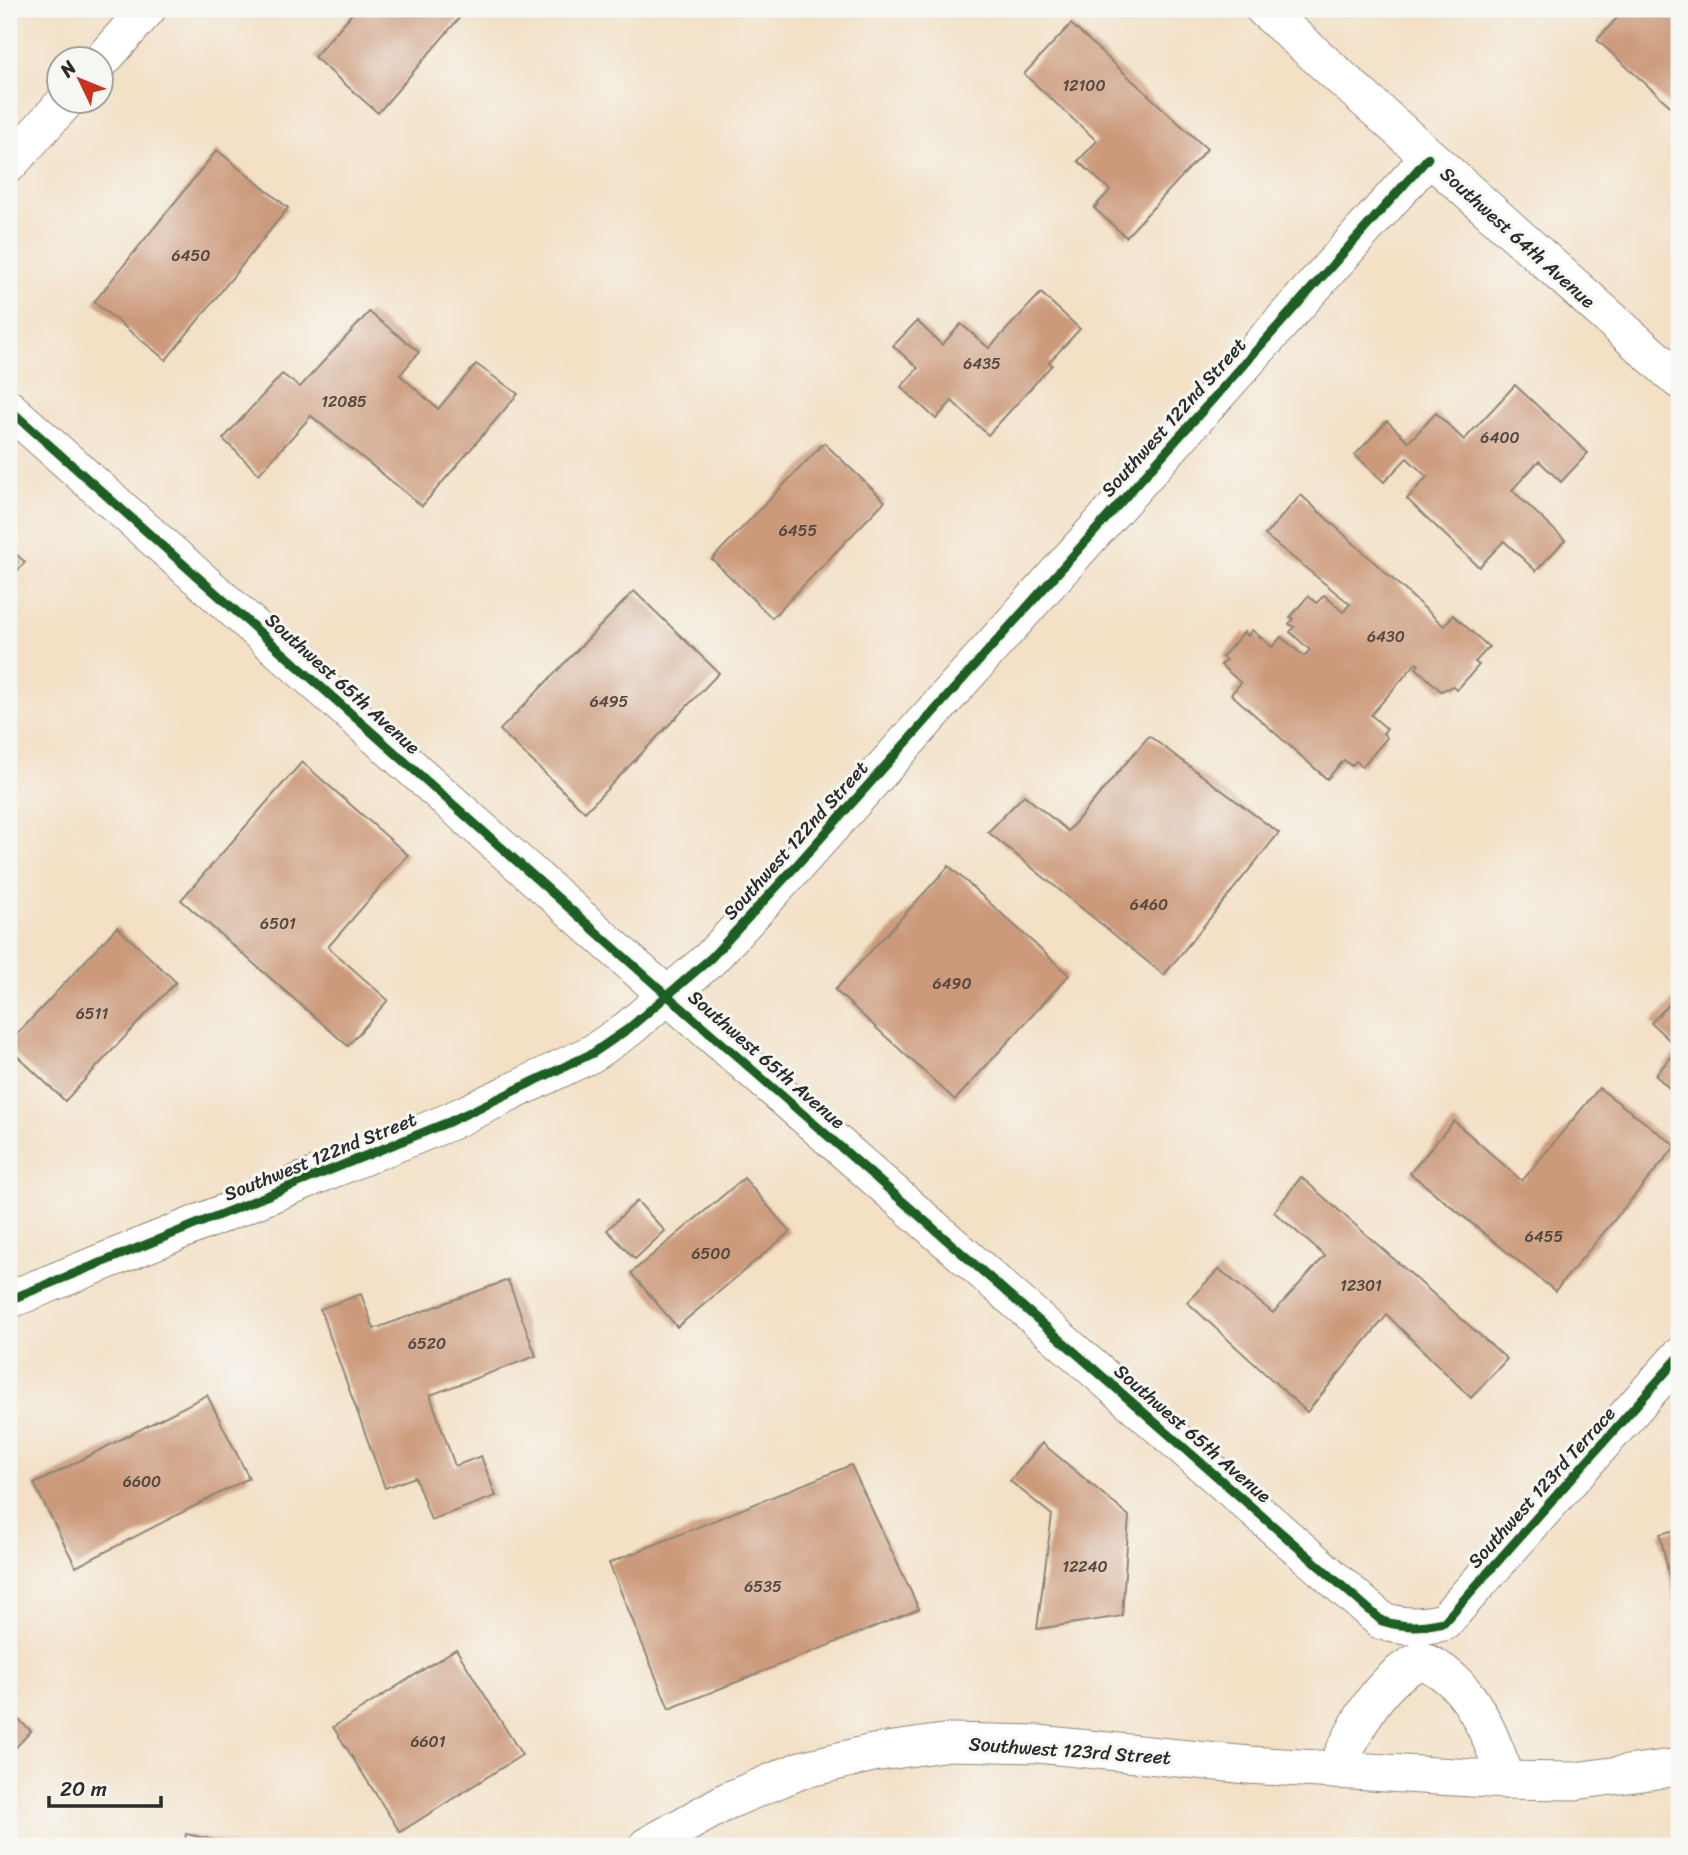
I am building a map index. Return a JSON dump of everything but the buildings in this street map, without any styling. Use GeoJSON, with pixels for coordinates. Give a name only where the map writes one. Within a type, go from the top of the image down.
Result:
{"type":"FeatureCollection","features":[{"type":"Feature","properties":{"kind":"street"},"geometry":{"type":"LineString","coordinates":[[114,46],[147,9]]}},
{"type":"Feature","properties":{"kind":"street","name":"Southwest 64th Avenue"},"geometry":{"type":"LineString","coordinates":[[1264,9],[1679,380]]}},
{"type":"Feature","properties":{"kind":"street"},"geometry":{"type":"LineString","coordinates":[[9,164],[52,116]]}},
{"type":"Feature","properties":{"kind":"street","name":"Southwest 122nd Street"},"geometry":{"type":"LineString","coordinates":[[9,1300],[385,1149],[518,1091],[593,1053],[628,1030],[711,958],[795,867],[1428,158]]}},
{"type":"Feature","properties":{"kind":"street","name":"Southwest 65th Avenue"},"geometry":{"type":"LineString","coordinates":[[9,409],[668,996],[1365,1608],[1382,1621],[1402,1627],[1421,1644],[1440,1668],[1464,1691],[1484,1722],[1507,1780]]}},
{"type":"Feature","properties":{"kind":"street","name":"Southwest 123rd Terrace"},"geometry":{"type":"LineString","coordinates":[[1421,1644],[1444,1622],[1679,1357]]}},
{"type":"Feature","properties":{"kind":"street"},"geometry":{"type":"LineString","coordinates":[[1335,1770],[1381,1689],[1403,1668],[1421,1644]]}},
{"type":"Feature","properties":{"kind":"street","name":"Southwest 123rd Street"},"geometry":{"type":"LineString","coordinates":[[647,1846],[727,1801],[801,1770],[873,1753],[950,1742],[1038,1744],[1335,1770],[1507,1780]]}},
{"type":"Feature","properties":{"kind":"street"},"geometry":{"type":"LineString","coordinates":[[1507,1780],[1575,1781],[1679,1767]]}},
{"type":"Feature","properties":{"kind":"cycle path"},"geometry":{"type":"LineString","coordinates":[[9,1300],[449,1122],[593,1053],[628,1029],[711,958],[795,867],[1428,158]]}},
{"type":"Feature","properties":{"kind":"cycle path"},"geometry":{"type":"LineString","coordinates":[[9,409],[668,996],[1382,1621],[1413,1626],[1444,1622],[1679,1357]]}}]}
